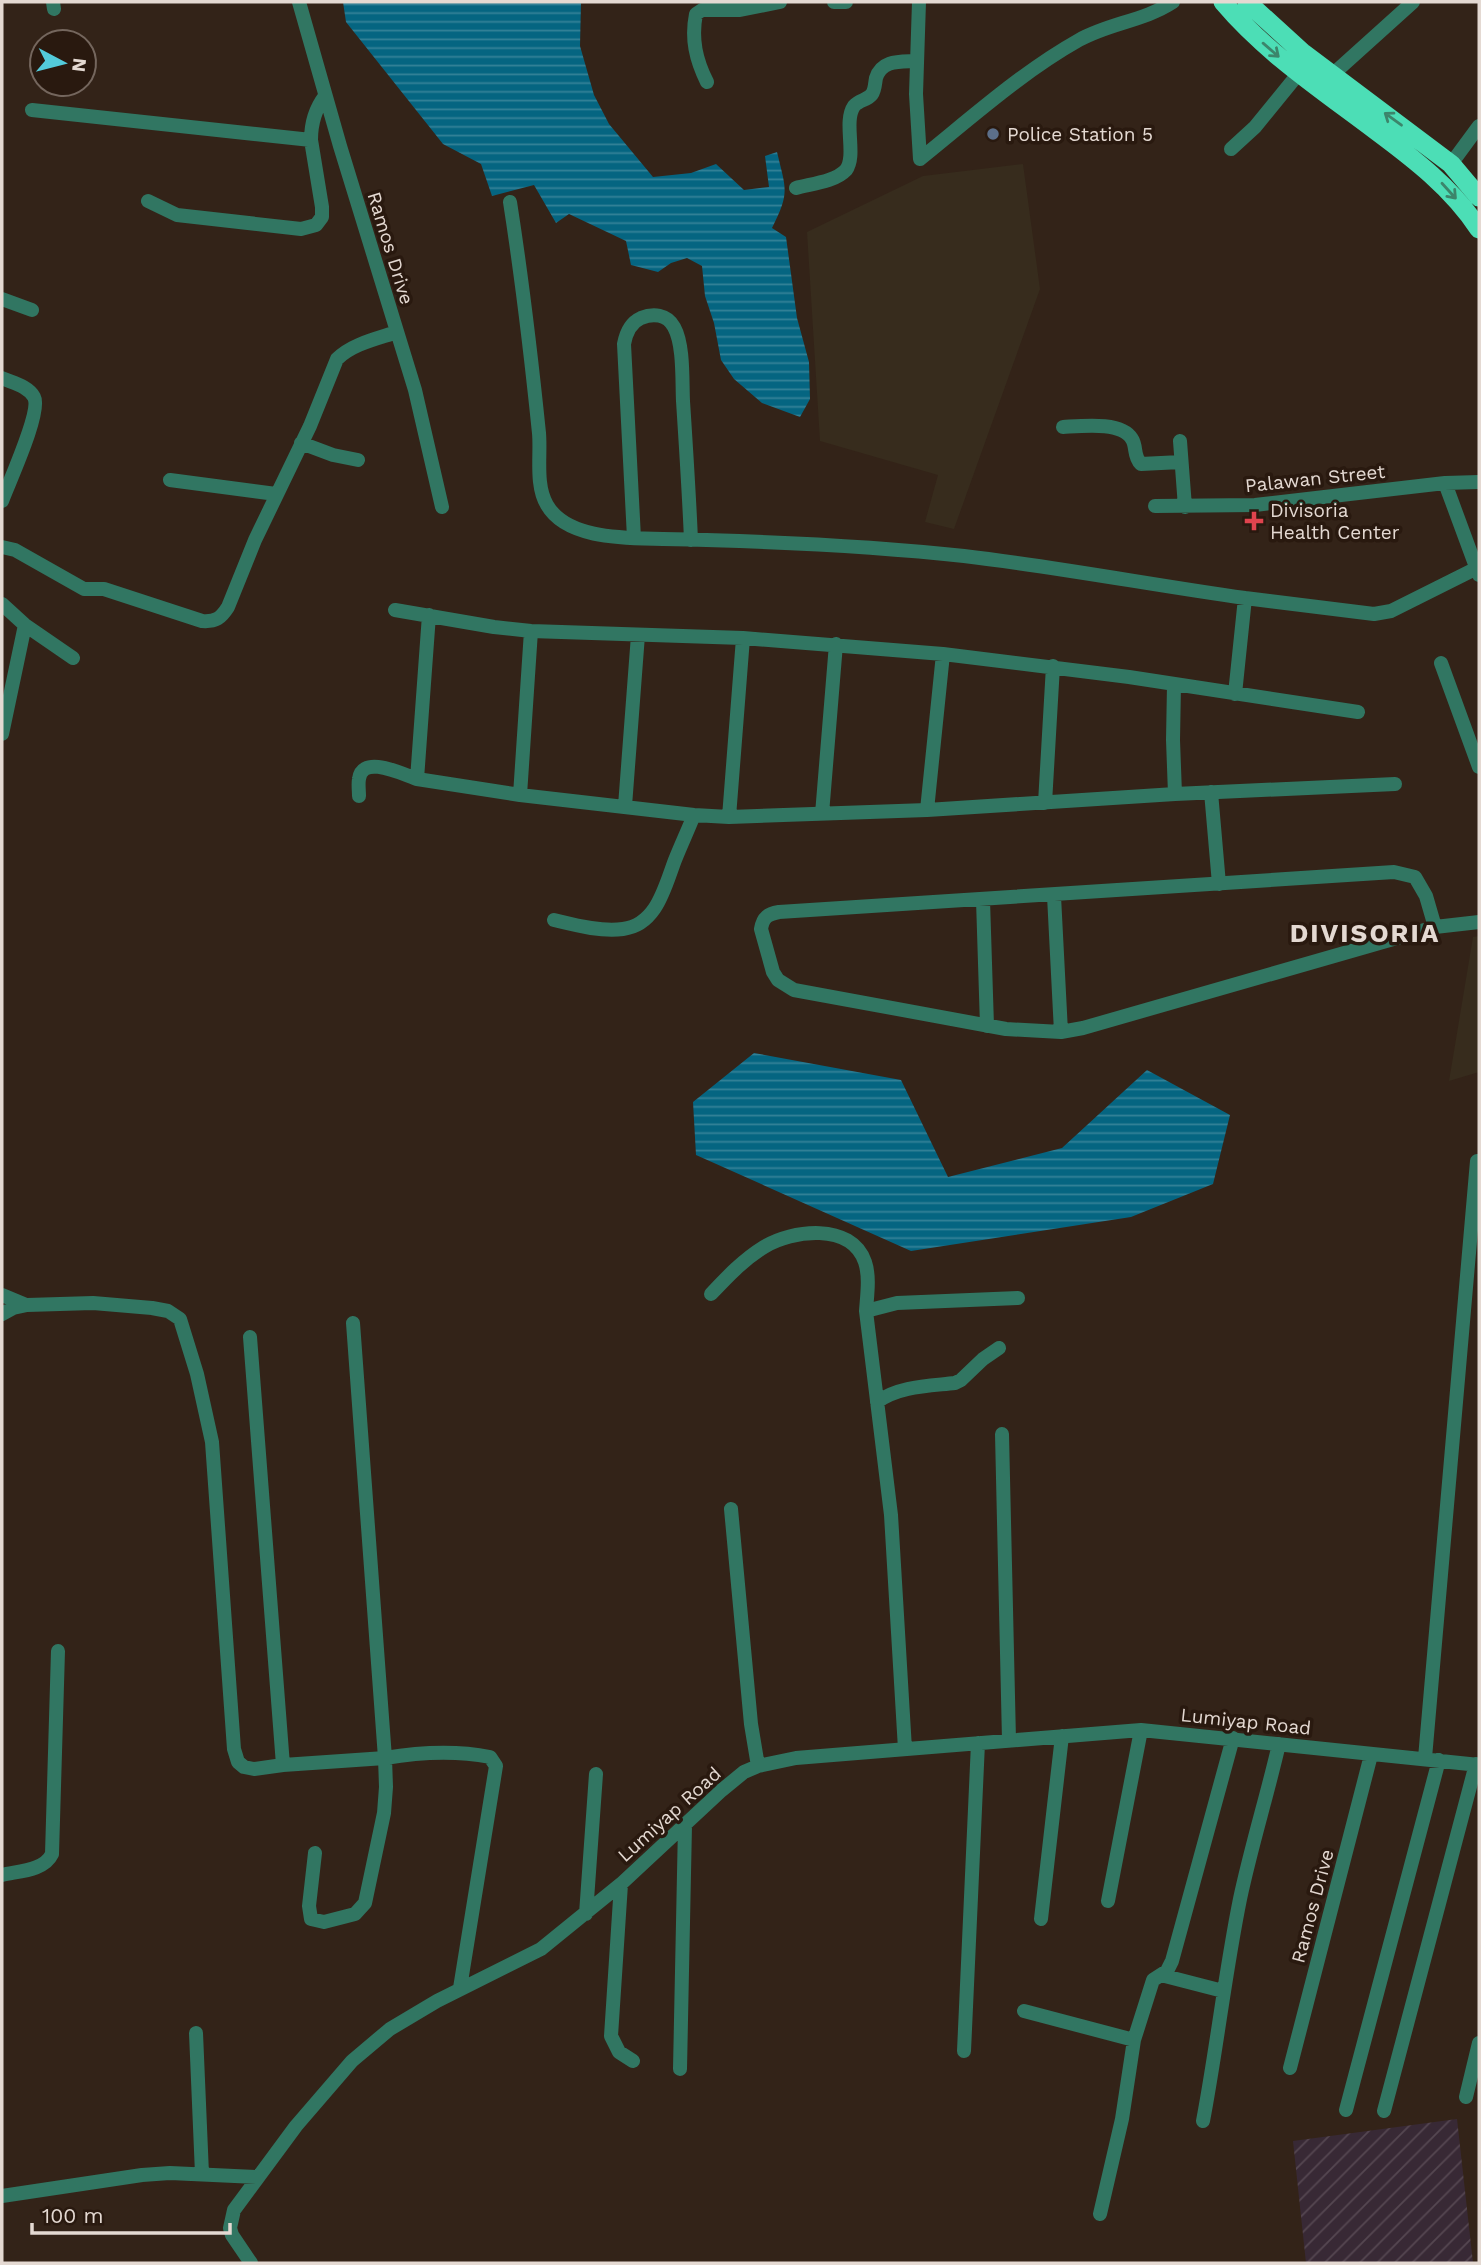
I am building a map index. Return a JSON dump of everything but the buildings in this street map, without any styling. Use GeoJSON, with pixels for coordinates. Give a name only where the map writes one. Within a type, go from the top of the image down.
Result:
{"type":"FeatureCollection","features":[{"type":"Feature","properties":{"kind":"highway"},"geometry":{"type":"LineString","coordinates":[[1236,4],[1269,24],[1451,164],[1479,197]]}},
{"type":"Feature","properties":{"kind":"highway"},"geometry":{"type":"LineString","coordinates":[[1236,4],[1265,45],[1299,74],[1438,179],[1479,229]]}},
{"type":"Feature","properties":{"kind":"street","name":"Ramos Drive"},"geometry":{"type":"LineString","coordinates":[[299,2],[415,390],[442,507]]}},
{"type":"Feature","properties":{"kind":"street"},"geometry":{"type":"LineString","coordinates":[[707,82],[695,50],[693,34],[696,14],[702,10],[740,10],[780,2]]}},
{"type":"Feature","properties":{"kind":"street"},"geometry":{"type":"LineString","coordinates":[[834,2],[846,2]]}},
{"type":"Feature","properties":{"kind":"street"},"geometry":{"type":"LineString","coordinates":[[919,2],[916,94],[920,159],[1060,51],[1094,32],[1144,18],[1173,2]]}},
{"type":"Feature","properties":{"kind":"street"},"geometry":{"type":"LineString","coordinates":[[1332,75],[1413,2]]}},
{"type":"Feature","properties":{"kind":"street"},"geometry":{"type":"LineString","coordinates":[[796,188],[832,178],[848,167],[851,115],[855,106],[872,94],[880,69],[885,64],[917,61]]}},
{"type":"Feature","properties":{"kind":"street"},"geometry":{"type":"LineString","coordinates":[[1231,149],[1262,118],[1299,74]]}},
{"type":"Feature","properties":{"kind":"street"},"geometry":{"type":"LineString","coordinates":[[148,201],[177,215],[311,228],[320,222],[322,207],[311,140],[313,118],[317,106],[325,96]]}},
{"type":"Feature","properties":{"kind":"street"},"geometry":{"type":"LineString","coordinates":[[32,110],[311,140]]}},
{"type":"Feature","properties":{"kind":"street"},"geometry":{"type":"LineString","coordinates":[[1451,164],[1479,126]]}},
{"type":"Feature","properties":{"kind":"street"},"geometry":{"type":"LineString","coordinates":[[510,202],[526,303],[540,437],[541,492],[547,506],[566,524],[582,532],[634,538],[966,556],[1245,598],[1374,614],[1391,611],[1478,571],[1445,483]]}},
{"type":"Feature","properties":{"kind":"street"},"geometry":{"type":"LineString","coordinates":[[2,299],[32,310]]}},
{"type":"Feature","properties":{"kind":"street"},"geometry":{"type":"LineString","coordinates":[[634,538],[624,344],[629,328],[638,320],[649,316],[662,316],[675,328],[680,353],[691,540]]}},
{"type":"Feature","properties":{"kind":"street"},"geometry":{"type":"LineString","coordinates":[[2,547],[15,550],[84,589],[104,589],[157,608],[211,621],[223,615],[337,359],[357,346],[397,332]]}},
{"type":"Feature","properties":{"kind":"street"},"geometry":{"type":"LineString","coordinates":[[2,378],[27,389],[36,400],[37,407],[2,500]]}},
{"type":"Feature","properties":{"kind":"street"},"geometry":{"type":"LineString","coordinates":[[1063,427],[1095,425],[1114,428],[1127,433],[1133,440],[1135,456],[1141,464],[1181,462]]}},
{"type":"Feature","properties":{"kind":"street"},"geometry":{"type":"LineString","coordinates":[[1180,441],[1185,507]]}},
{"type":"Feature","properties":{"kind":"street"},"geometry":{"type":"LineString","coordinates":[[301,443],[333,455],[358,460]]}},
{"type":"Feature","properties":{"kind":"street"},"geometry":{"type":"LineString","coordinates":[[170,480],[276,494]]}},
{"type":"Feature","properties":{"kind":"street","name":"Palawan Street"},"geometry":{"type":"LineString","coordinates":[[1155,506],[1255,505],[1445,483],[1479,482]]}},
{"type":"Feature","properties":{"kind":"street"},"geometry":{"type":"LineString","coordinates":[[1235,694],[1245,598]]}},
{"type":"Feature","properties":{"kind":"street"},"geometry":{"type":"LineString","coordinates":[[2,604],[25,625],[73,657]]}},
{"type":"Feature","properties":{"kind":"street"},"geometry":{"type":"LineString","coordinates":[[395,610],[531,631],[743,638],[943,654],[1053,666],[1358,712]]}},
{"type":"Feature","properties":{"kind":"street"},"geometry":{"type":"LineString","coordinates":[[417,779],[429,615]]}},
{"type":"Feature","properties":{"kind":"street"},"geometry":{"type":"LineString","coordinates":[[2,734],[25,625]]}},
{"type":"Feature","properties":{"kind":"street"},"geometry":{"type":"LineString","coordinates":[[520,795],[531,631]]}},
{"type":"Feature","properties":{"kind":"street"},"geometry":{"type":"LineString","coordinates":[[625,806],[638,635]]}},
{"type":"Feature","properties":{"kind":"street"},"geometry":{"type":"LineString","coordinates":[[729,817],[743,638]]}},
{"type":"Feature","properties":{"kind":"street"},"geometry":{"type":"LineString","coordinates":[[822,814],[836,645]]}},
{"type":"Feature","properties":{"kind":"street"},"geometry":{"type":"LineString","coordinates":[[927,810],[943,654]]}},
{"type":"Feature","properties":{"kind":"street"},"geometry":{"type":"LineString","coordinates":[[1441,663],[1479,767]]}},
{"type":"Feature","properties":{"kind":"street"},"geometry":{"type":"LineString","coordinates":[[1045,803],[1053,666]]}},
{"type":"Feature","properties":{"kind":"street"},"geometry":{"type":"LineString","coordinates":[[1174,685],[1175,794]]}},
{"type":"Feature","properties":{"kind":"street"},"geometry":{"type":"LineString","coordinates":[[359,796],[361,772],[368,766],[417,779],[520,795],[694,816],[729,817],[927,810],[1175,794],[1395,784]]}},
{"type":"Feature","properties":{"kind":"street"},"geometry":{"type":"LineString","coordinates":[[1211,792],[1219,884]]}},
{"type":"Feature","properties":{"kind":"street"},"geometry":{"type":"LineString","coordinates":[[554,919],[608,929],[624,929],[642,921],[656,908],[664,895],[694,816]]}},
{"type":"Feature","properties":{"kind":"street"},"geometry":{"type":"LineString","coordinates":[[1435,927],[1421,885],[1415,877],[1405,873],[779,912],[766,917],[762,921],[761,929],[773,972],[778,980],[794,990],[1025,1032],[1061,1032],[1435,927],[1479,922]]}},
{"type":"Feature","properties":{"kind":"street"},"geometry":{"type":"LineString","coordinates":[[1054,896],[1061,1032]]}},
{"type":"Feature","properties":{"kind":"street"},"geometry":{"type":"LineString","coordinates":[[983,900],[987,1026]]}},
{"type":"Feature","properties":{"kind":"street"},"geometry":{"type":"LineString","coordinates":[[1346,2110],[1432,1759],[1478,1161]]}},
{"type":"Feature","properties":{"kind":"street"},"geometry":{"type":"LineString","coordinates":[[711,1294],[740,1264],[766,1246],[791,1235],[820,1233],[836,1236],[858,1249],[864,1261],[867,1275],[866,1311],[891,1515],[905,1749]]}},
{"type":"Feature","properties":{"kind":"street"},"geometry":{"type":"LineString","coordinates":[[2,1295],[27,1305]]}},
{"type":"Feature","properties":{"kind":"street"},"geometry":{"type":"LineString","coordinates":[[866,1311],[897,1303],[1018,1298]]}},
{"type":"Feature","properties":{"kind":"street"},"geometry":{"type":"LineString","coordinates":[[2,1314],[27,1305],[65,1303],[120,1305],[168,1311],[180,1319],[197,1374],[212,1442],[234,1748],[238,1762],[244,1767],[254,1769],[440,1752],[490,1757],[496,1766],[495,1783],[460,1988]]}},
{"type":"Feature","properties":{"kind":"street"},"geometry":{"type":"LineString","coordinates":[[315,1853],[310,1919],[324,1922],[355,1914],[361,1909],[368,1895],[384,1813],[386,1787],[354,1323]]}},
{"type":"Feature","properties":{"kind":"street"},"geometry":{"type":"LineString","coordinates":[[250,1337],[283,1765]]}},
{"type":"Feature","properties":{"kind":"street"},"geometry":{"type":"LineString","coordinates":[[877,1402],[886,1395],[907,1389],[961,1380],[983,1359],[999,1349]]}},
{"type":"Feature","properties":{"kind":"street"},"geometry":{"type":"LineString","coordinates":[[1002,1434],[1009,1740]]}},
{"type":"Feature","properties":{"kind":"street"},"geometry":{"type":"LineString","coordinates":[[731,1508],[748,1698],[758,1766]]}},
{"type":"Feature","properties":{"kind":"street"},"geometry":{"type":"LineString","coordinates":[[2,1875],[38,1867],[49,1860],[52,1854],[58,1651]]}},
{"type":"Feature","properties":{"kind":"street"},"geometry":{"type":"LineString","coordinates":[[1108,1901],[1141,1730]]}},
{"type":"Feature","properties":{"kind":"street","name":"Lumiyap Road"},"geometry":{"type":"LineString","coordinates":[[251,2263],[230,2228],[234,2210],[321,2095],[352,2061],[390,2029],[460,1988],[541,1949],[621,1884],[722,1790],[744,1772],[758,1766],[796,1758],[1141,1730],[1478,1765]]}},
{"type":"Feature","properties":{"kind":"street"},"geometry":{"type":"LineString","coordinates":[[1041,1919],[1062,1736]]}},
{"type":"Feature","properties":{"kind":"street"},"geometry":{"type":"LineString","coordinates":[[1100,2214],[1122,2119],[1134,2040],[1153,1980],[1167,1972],[1172,1961],[1233,1738]]}},
{"type":"Feature","properties":{"kind":"street"},"geometry":{"type":"LineString","coordinates":[[964,2051],[978,1743]]}},
{"type":"Feature","properties":{"kind":"street"},"geometry":{"type":"LineString","coordinates":[[1203,2121],[1241,1897],[1279,1744]]}},
{"type":"Feature","properties":{"kind":"street","name":"Ramos Drive"},"geometry":{"type":"LineString","coordinates":[[1290,2068],[1371,1755]]}},
{"type":"Feature","properties":{"kind":"street"},"geometry":{"type":"LineString","coordinates":[[1384,2111],[1478,1765]]}},
{"type":"Feature","properties":{"kind":"street"},"geometry":{"type":"LineString","coordinates":[[586,1914],[596,1774]]}},
{"type":"Feature","properties":{"kind":"street"},"geometry":{"type":"LineString","coordinates":[[680,2069],[685,1825]]}},
{"type":"Feature","properties":{"kind":"street"},"geometry":{"type":"LineString","coordinates":[[621,1884],[611,2036],[619,2052],[633,2061]]}},
{"type":"Feature","properties":{"kind":"street"},"geometry":{"type":"LineString","coordinates":[[1161,1975],[1223,1991]]}},
{"type":"Feature","properties":{"kind":"street"},"geometry":{"type":"LineString","coordinates":[[1024,2011],[1134,2040]]}},
{"type":"Feature","properties":{"kind":"street"},"geometry":{"type":"LineString","coordinates":[[196,2033],[202,2174]]}},
{"type":"Feature","properties":{"kind":"street"},"geometry":{"type":"LineString","coordinates":[[1466,2096],[1477,2063],[1479,2043]]}},
{"type":"Feature","properties":{"kind":"street"},"geometry":{"type":"LineString","coordinates":[[2,2196],[142,2175],[257,2177]]}},
{"type":"Feature","properties":{"kind":"shaded area"},"geometry":{"type":"Polygon","coordinates":[[[1023,164],[1040,289],[954,529],[925,522],[938,475],[820,441],[807,232],[923,176],[1023,164]]]}},
{"type":"Feature","properties":{"kind":"shaded area"},"geometry":{"type":"Polygon","coordinates":[[[1479,936],[1479,1072],[1449,1081],[1473,937],[1479,936]]]}},
{"type":"Feature","properties":{"kind":"shaded area"},"geometry":{"type":"Polygon","coordinates":[[[1457,2119],[1473,2263],[1306,2263],[1293,2141],[1457,2119]]]}},
{"type":"Feature","properties":{"kind":"water"},"geometry":{"type":"Polygon","coordinates":[[[343,2],[581,2],[580,46],[594,95],[609,124],[653,177],[691,173],[716,164],[744,190],[769,187],[765,156],[777,152],[785,191],[782,206],[772,228],[786,237],[797,318],[809,362],[810,399],[800,417],[762,403],[734,379],[721,360],[714,323],[705,296],[702,266],[687,258],[671,263],[658,272],[631,265],[626,241],[569,214],[556,223],[534,185],[492,196],[481,164],[443,144],[346,22],[343,2]]]}},
{"type":"Feature","properties":{"kind":"water"},"geometry":{"type":"Polygon","coordinates":[[[754,1053],[901,1080],[948,1177],[1062,1148],[1147,1070],[1230,1115],[1213,1184],[1131,1217],[911,1251],[696,1155],[693,1102],[754,1053]]]}},
{"type":"Feature","properties":{"kind":"place","name":"Police Station 5"},"geometry":{"type":"Point","coordinates":[993,134]}},
{"type":"Feature","properties":{"kind":"place","name":"Divisoria Health Center"},"geometry":{"type":"Point","coordinates":[1254,521]}},
{"type":"Feature","properties":{"kind":"district","name":"DIVISORIA"},"geometry":{"type":"Point","coordinates":[1365,933]}}]}
